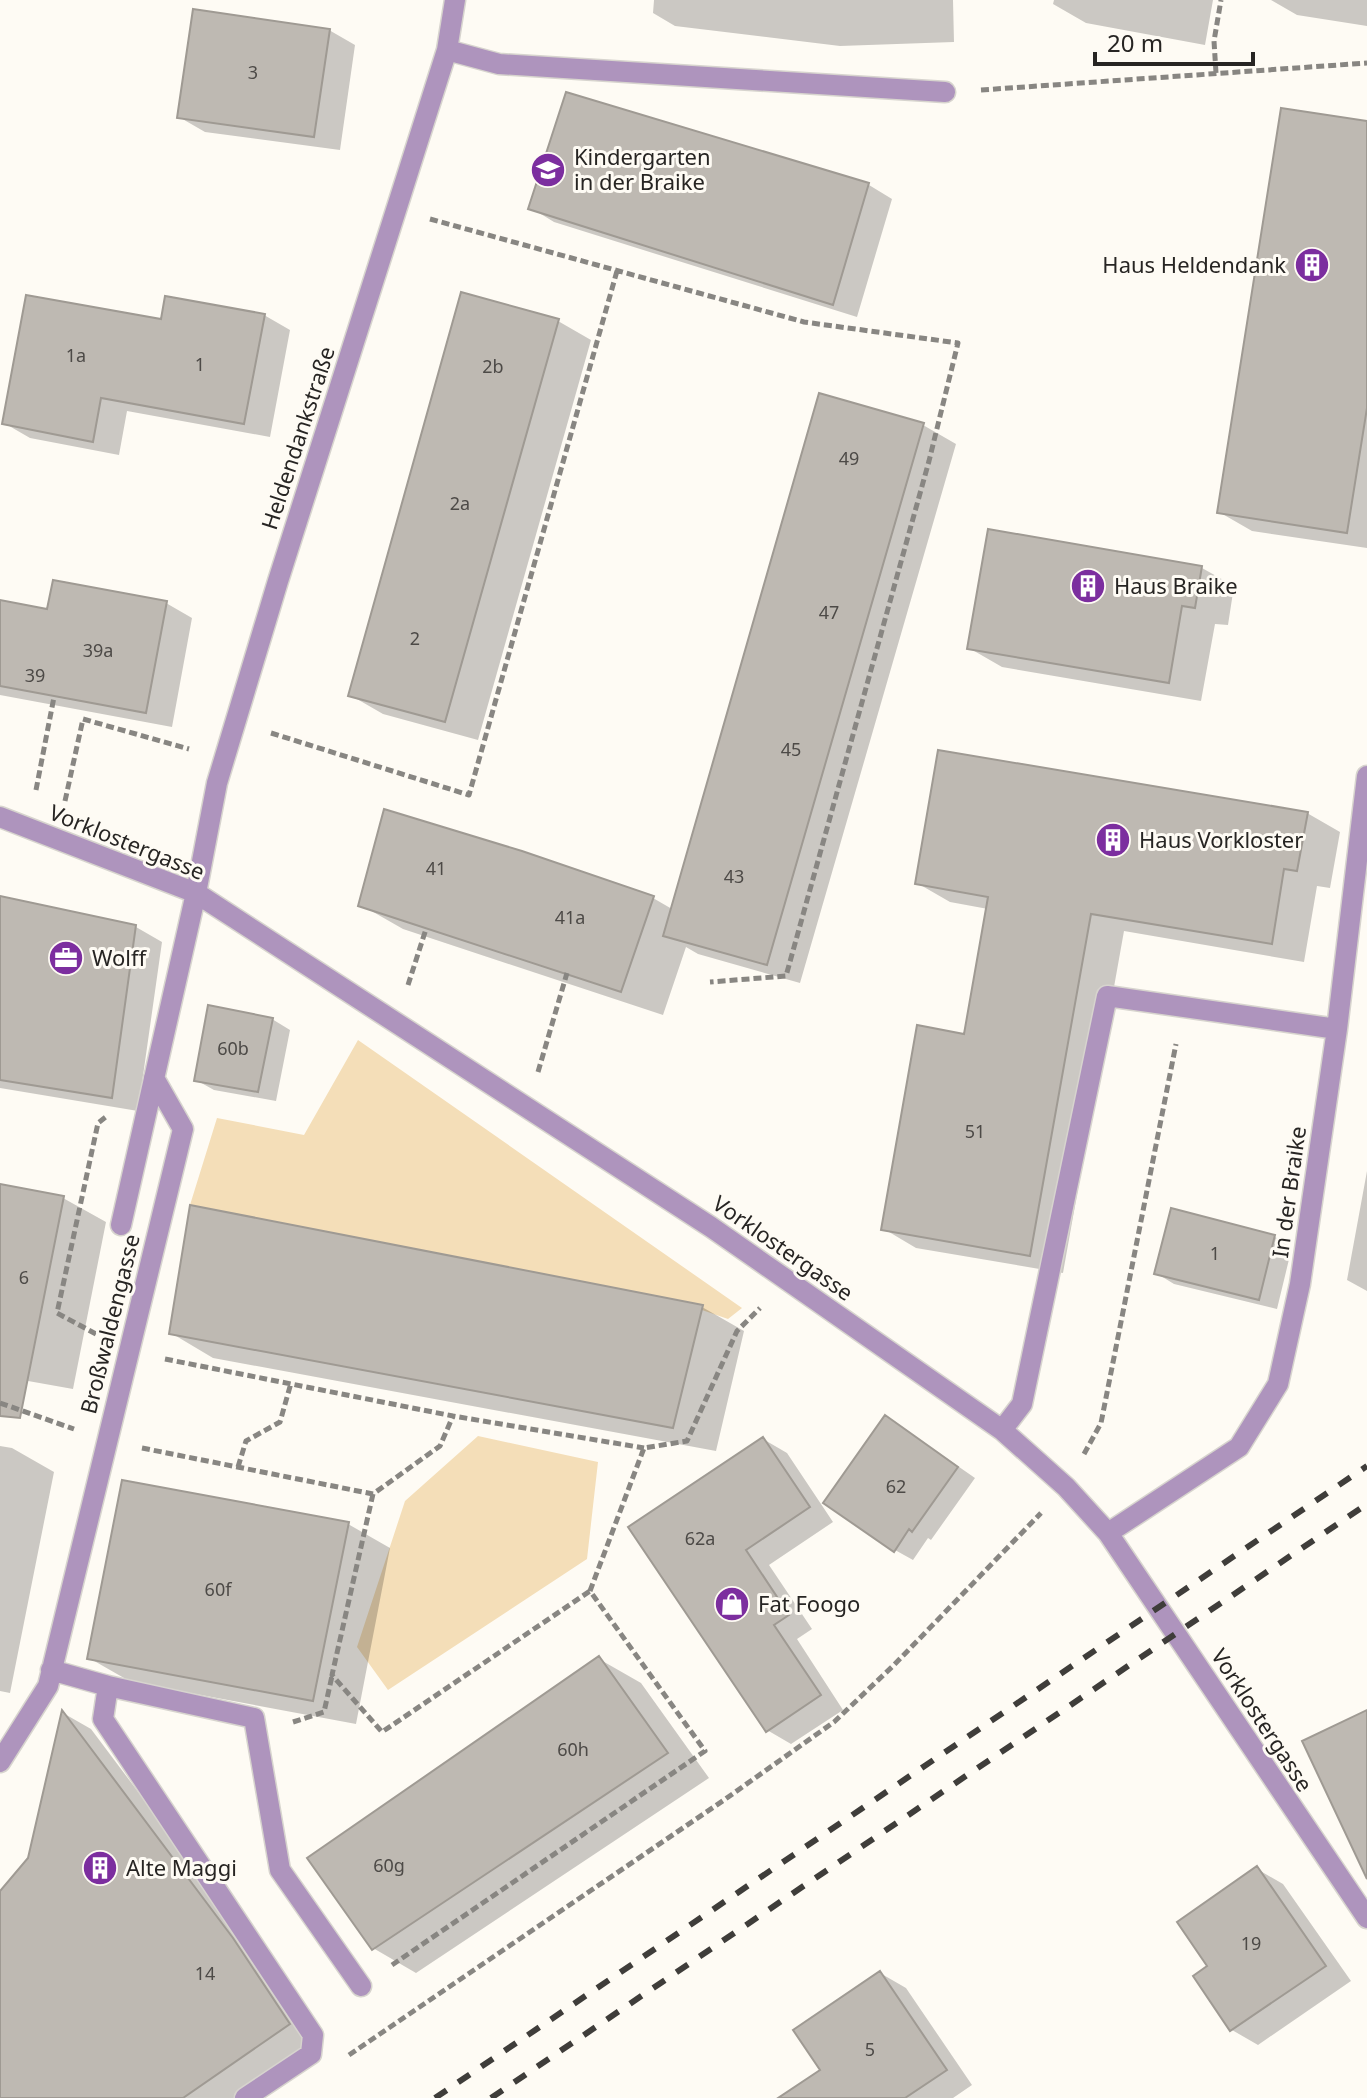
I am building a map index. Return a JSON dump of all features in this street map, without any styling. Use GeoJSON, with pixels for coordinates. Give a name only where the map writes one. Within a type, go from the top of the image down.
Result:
{"type":"FeatureCollection","features":[{"type":"Feature","properties":{"kind":"street","name":"Heldendankstraße"},"geometry":{"type":"LineString","coordinates":[[196,893],[217,783],[447,50],[455,0]]}},
{"type":"Feature","properties":{"kind":"street"},"geometry":{"type":"LineString","coordinates":[[447,50],[499,64],[945,92]]}},
{"type":"Feature","properties":{"kind":"street","name":"In der Braike"},"geometry":{"type":"LineString","coordinates":[[1108,1533],[1239,1447],[1278,1384],[1300,1284],[1337,1029],[1360,911],[1367,776]]}},
{"type":"Feature","properties":{"kind":"street","name":"Vorklostergasse"},"geometry":{"type":"LineString","coordinates":[[0,817],[196,893],[711,1227],[1002,1430],[1066,1487],[1108,1533],[1367,1917]]}},
{"type":"Feature","properties":{"kind":"street"},"geometry":{"type":"LineString","coordinates":[[121,1225],[196,893]]}},
{"type":"Feature","properties":{"kind":"street"},"geometry":{"type":"LineString","coordinates":[[1002,1430],[1022,1404],[1107,996],[1337,1029]]}},
{"type":"Feature","properties":{"kind":"street","name":"Broßwaldengasse"},"geometry":{"type":"LineString","coordinates":[[0,1762],[44,1693],[51,1670],[183,1129],[154,1078]]}},
{"type":"Feature","properties":{"kind":"street"},"geometry":{"type":"LineString","coordinates":[[51,1670],[108,1686],[254,1718],[280,1870],[361,1986]]}},
{"type":"Feature","properties":{"kind":"street"},"geometry":{"type":"LineString","coordinates":[[108,1686],[103,1719],[313,2035],[311,2054],[245,2098]]}},
{"type":"Feature","properties":{"kind":"path"},"geometry":{"type":"LineString","coordinates":[[1216,73],[1214,41],[1221,0]]}},
{"type":"Feature","properties":{"kind":"path"},"geometry":{"type":"LineString","coordinates":[[945,92],[1367,63]]}},
{"type":"Feature","properties":{"kind":"path"},"geometry":{"type":"LineString","coordinates":[[417,216],[804,322],[958,343],[929,461],[786,976],[710,982]]}},
{"type":"Feature","properties":{"kind":"path"},"geometry":{"type":"LineString","coordinates":[[268,732],[469,795],[617,271]]}},
{"type":"Feature","properties":{"kind":"path"},"geometry":{"type":"LineString","coordinates":[[29,828],[54,697]]}},
{"type":"Feature","properties":{"kind":"path"},"geometry":{"type":"LineString","coordinates":[[57,839],[83,719],[225,759]]}},
{"type":"Feature","properties":{"kind":"path"},"geometry":{"type":"LineString","coordinates":[[396,1022],[426,929]]}},
{"type":"Feature","properties":{"kind":"path"},"geometry":{"type":"LineString","coordinates":[[528,1108],[567,973]]}},
{"type":"Feature","properties":{"kind":"path"},"geometry":{"type":"LineString","coordinates":[[337,2063],[834,1722],[894,1665],[1066,1487],[1101,1423],[1183,1006]]}},
{"type":"Feature","properties":{"kind":"path"},"geometry":{"type":"LineString","coordinates":[[128,1352],[453,1416],[644,1448],[687,1441],[737,1331],[788,1280]]}},
{"type":"Feature","properties":{"kind":"path"},"geometry":{"type":"LineString","coordinates":[[238,1467],[246,1441],[280,1422],[291,1383]]}},
{"type":"Feature","properties":{"kind":"path"},"geometry":{"type":"LineString","coordinates":[[0,1403],[106,1441],[373,1494]]}},
{"type":"Feature","properties":{"kind":"path"},"geometry":{"type":"LineString","coordinates":[[257,1736],[324,1712],[373,1494],[440,1446],[453,1416]]}},
{"type":"Feature","properties":{"kind":"path"},"geometry":{"type":"LineString","coordinates":[[332,1675],[382,1732],[590,1591],[644,1448]]}},
{"type":"Feature","properties":{"kind":"path"},"geometry":{"type":"LineString","coordinates":[[361,1986],[705,1751],[590,1591]]}},
{"type":"Feature","properties":{"kind":"shaded area"},"geometry":{"type":"Polygon","coordinates":[[[358,1040],[742,1308],[728,1319],[702,1310],[190,1205],[217,1118],[304,1135],[358,1040]]]}},
{"type":"Feature","properties":{"kind":"shaded area"},"geometry":{"type":"Polygon","coordinates":[[[478,1436],[598,1462],[587,1559],[388,1690],[357,1647],[405,1501],[478,1436]]]}},
{"type":"Feature","properties":{"kind":"building"},"geometry":{"type":"Polygon","coordinates":[[[193,9],[330,29],[314,137],[177,118],[193,9]]]}},
{"type":"Feature","properties":{"kind":"building"},"geometry":{"type":"Polygon","coordinates":[[[566,92],[869,183],[833,305],[528,209],[566,92]]]}},
{"type":"Feature","properties":{"kind":"building","name":"Haus Heldendank"},"geometry":{"type":"Polygon","coordinates":[[[1281,108],[1367,121],[1367,408],[1347,533],[1217,513],[1281,108]]]}},
{"type":"Feature","properties":{"kind":"building"},"geometry":{"type":"Polygon","coordinates":[[[461,292],[559,319],[445,722],[348,696],[461,292]]]}},
{"type":"Feature","properties":{"kind":"building"},"geometry":{"type":"Polygon","coordinates":[[[26,295],[161,319],[165,296],[265,314],[244,424],[101,398],[93,442],[2,424],[26,295]]]}},
{"type":"Feature","properties":{"kind":"building"},"geometry":{"type":"Polygon","coordinates":[[[819,393],[924,423],[767,965],[663,936],[819,393]]]}},
{"type":"Feature","properties":{"kind":"building","name":"Haus Braike"},"geometry":{"type":"Polygon","coordinates":[[[988,529],[1202,566],[1195,608],[1182,606],[1169,683],[967,649],[988,529]]]}},
{"type":"Feature","properties":{"kind":"building"},"geometry":{"type":"Polygon","coordinates":[[[53,580],[167,601],[146,713],[0,686],[0,600],[47,609],[53,580]]]}},
{"type":"Feature","properties":{"kind":"building"},"geometry":{"type":"Polygon","coordinates":[[[938,750],[1308,812],[1297,871],[1284,869],[1272,944],[1091,914],[1030,1256],[881,1230],[917,1025],[964,1034],[988,897],[915,884],[938,750]]]}},
{"type":"Feature","properties":{"kind":"building"},"geometry":{"type":"Polygon","coordinates":[[[384,809],[654,896],[621,992],[358,906],[384,809]]]}},
{"type":"Feature","properties":{"kind":"building"},"geometry":{"type":"Polygon","coordinates":[[[0,896],[136,925],[112,1098],[0,1080],[0,896]]]}},
{"type":"Feature","properties":{"kind":"building"},"geometry":{"type":"Polygon","coordinates":[[[208,1005],[273,1018],[258,1092],[194,1081],[208,1005]]]}},
{"type":"Feature","properties":{"kind":"building"},"geometry":{"type":"Polygon","coordinates":[[[0,1184],[64,1196],[20,1418],[0,1416],[0,1184]]]}},
{"type":"Feature","properties":{"kind":"building"},"geometry":{"type":"Polygon","coordinates":[[[190,1205],[703,1305],[673,1428],[169,1334],[190,1205]]]}},
{"type":"Feature","properties":{"kind":"building"},"geometry":{"type":"Polygon","coordinates":[[[1171,1208],[1275,1235],[1259,1300],[1154,1274],[1171,1208]]]}},
{"type":"Feature","properties":{"kind":"building"},"geometry":{"type":"Polygon","coordinates":[[[885,1415],[958,1467],[894,1552],[823,1503],[885,1415]]]}},
{"type":"Feature","properties":{"kind":"building"},"geometry":{"type":"Polygon","coordinates":[[[763,1437],[810,1507],[746,1550],[789,1615],[774,1625],[821,1695],[766,1732],[628,1527],[763,1437]]]}},
{"type":"Feature","properties":{"kind":"building"},"geometry":{"type":"Polygon","coordinates":[[[122,1480],[349,1522],[313,1701],[87,1659],[122,1480]]]}},
{"type":"Feature","properties":{"kind":"building"},"geometry":{"type":"Polygon","coordinates":[[[599,1656],[668,1753],[372,1950],[307,1858],[599,1656]]]}},
{"type":"Feature","properties":{"kind":"building"},"geometry":{"type":"Polygon","coordinates":[[[62,1710],[233,1938],[290,2024],[183,2098],[0,2098],[0,1891],[28,1858],[62,1710]]]}},
{"type":"Feature","properties":{"kind":"building"},"geometry":{"type":"Polygon","coordinates":[[[1367,1710],[1367,1879],[1302,1741],[1367,1710]]]}},
{"type":"Feature","properties":{"kind":"building"},"geometry":{"type":"Polygon","coordinates":[[[1257,1866],[1326,1966],[1230,2031],[1193,1976],[1207,1966],[1177,1922],[1257,1866]]]}},
{"type":"Feature","properties":{"kind":"building"},"geometry":{"type":"Polygon","coordinates":[[[880,1971],[947,2070],[905,2098],[778,2098],[820,2070],[793,2030],[880,1971]]]}},
{"type":"Feature","properties":{"kind":"railway"},"geometry":{"type":"LineString","coordinates":[[435,2098],[1367,1466]]}},
{"type":"Feature","properties":{"kind":"railway"},"geometry":{"type":"LineString","coordinates":[[491,2098],[1367,1504]]}},
{"type":"Feature","properties":{"kind":"place","name":"Kindergarten in der Braike"},"geometry":{"type":"Point","coordinates":[548,170]}},
{"type":"Feature","properties":{"kind":"place","name":"Haus Heldendank"},"geometry":{"type":"Point","coordinates":[1312,265]}},
{"type":"Feature","properties":{"kind":"place","name":"Haus Braike"},"geometry":{"type":"Point","coordinates":[1088,586]}},
{"type":"Feature","properties":{"kind":"place","name":"Haus Vorkloster"},"geometry":{"type":"Point","coordinates":[1113,840]}},
{"type":"Feature","properties":{"kind":"place","name":"Wolff"},"geometry":{"type":"Point","coordinates":[66,958]}},
{"type":"Feature","properties":{"kind":"place","name":"Fat Foogo"},"geometry":{"type":"Point","coordinates":[732,1604]}},
{"type":"Feature","properties":{"kind":"place","name":"Alte Maggi"},"geometry":{"type":"Point","coordinates":[100,1868]}}]}
